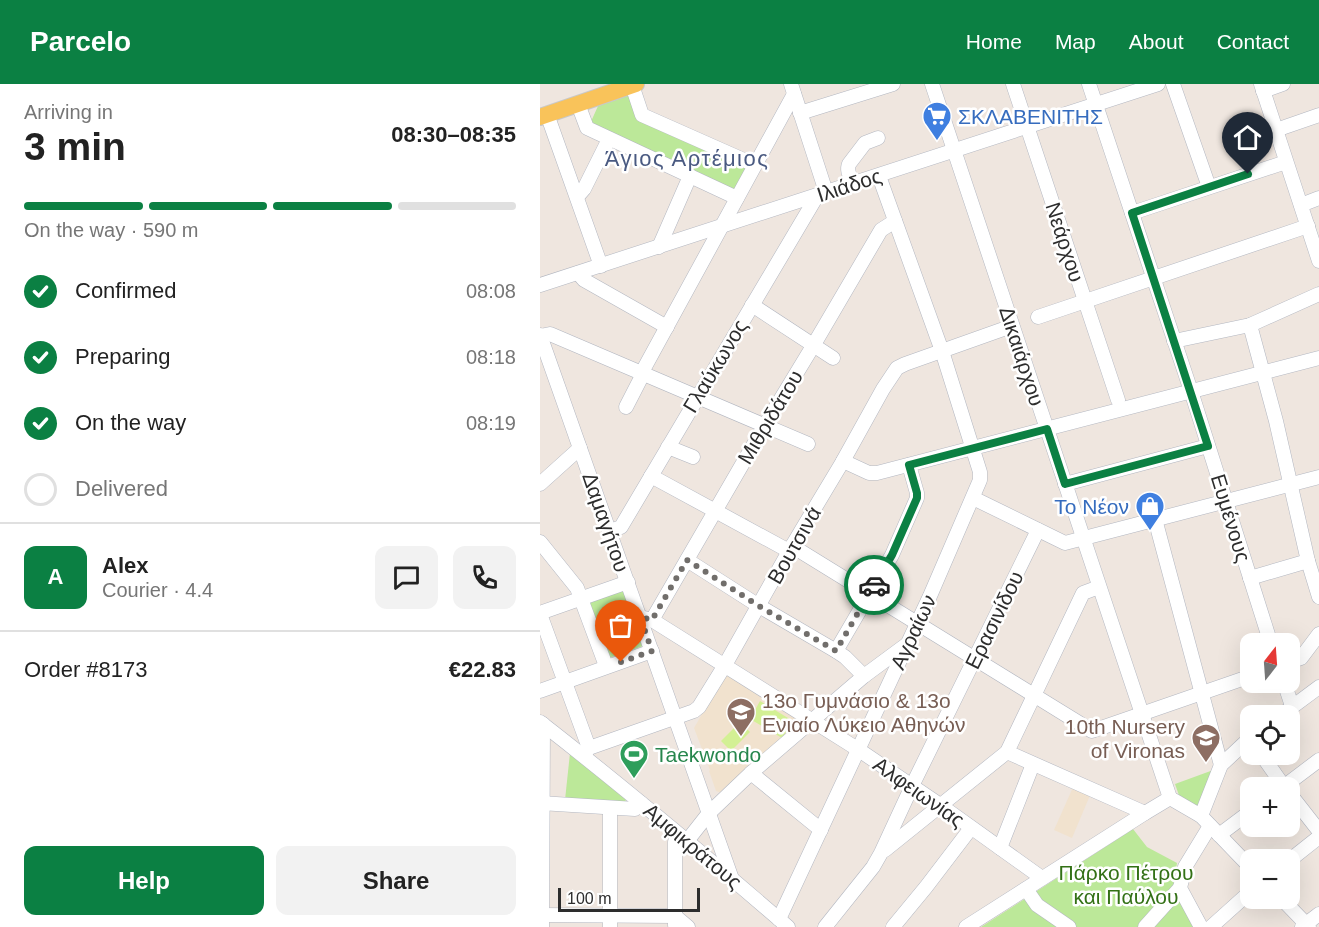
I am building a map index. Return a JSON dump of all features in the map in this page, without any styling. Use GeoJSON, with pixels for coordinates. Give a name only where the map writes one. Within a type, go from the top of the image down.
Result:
{"type":"FeatureCollection","features":[{"type":"Feature","properties":{"kind":"main road"},"geometry":{"type":"LineString","coordinates":[[544,116],[629,85]]}},
{"type":"Feature","properties":{"kind":"street"},"geometry":{"type":"LineString","coordinates":[[800,113],[893,84]]}},
{"type":"Feature","properties":{"kind":"street","name":"Δικαιάρχου"},"geometry":{"type":"LineString","coordinates":[[932,84],[1170,798]]}},
{"type":"Feature","properties":{"kind":"street","name":"Νεάρχου"},"geometry":{"type":"LineString","coordinates":[[1013,84],[1118,400]]}},
{"type":"Feature","properties":{"kind":"street","name":"Ευμένους"},"geometry":{"type":"LineString","coordinates":[[1089,84],[1191,391],[1268,633]]}},
{"type":"Feature","properties":{"kind":"street","name":"Ιλιάδος"},"geometry":{"type":"LineString","coordinates":[[540,285],[1158,84]]}},
{"type":"Feature","properties":{"kind":"street"},"geometry":{"type":"LineString","coordinates":[[1173,84],[1209,188]]}},
{"type":"Feature","properties":{"kind":"street"},"geometry":{"type":"LineString","coordinates":[[1283,84],[1262,87],[1319,261]]}},
{"type":"Feature","properties":{"kind":"street"},"geometry":{"type":"LineString","coordinates":[[629,85],[642,115],[755,165]]}},
{"type":"Feature","properties":{"kind":"street"},"geometry":{"type":"LineString","coordinates":[[792,89],[821,194]]}},
{"type":"Feature","properties":{"kind":"street"},"geometry":{"type":"LineString","coordinates":[[626,407],[755,165],[792,89]]}},
{"type":"Feature","properties":{"kind":"street"},"geometry":{"type":"LineString","coordinates":[[578,104],[587,128],[737,198]]}},
{"type":"Feature","properties":{"kind":"street"},"geometry":{"type":"LineString","coordinates":[[1276,130],[1319,115]]}},
{"type":"Feature","properties":{"kind":"street"},"geometry":{"type":"LineString","coordinates":[[544,116],[577,197],[601,266]]}},
{"type":"Feature","properties":{"kind":"street"},"geometry":{"type":"LineString","coordinates":[[853,184],[847,168],[849,164],[865,143],[878,138]]}},
{"type":"Feature","properties":{"kind":"street"},"geometry":{"type":"LineString","coordinates":[[577,197],[584,189],[609,139]]}},
{"type":"Feature","properties":{"kind":"street"},"geometry":{"type":"LineString","coordinates":[[1132,213],[1286,162]]}},
{"type":"Feature","properties":{"kind":"street"},"geometry":{"type":"LineString","coordinates":[[659,247],[690,176]]}},
{"type":"Feature","properties":{"kind":"street"},"geometry":{"type":"LineString","coordinates":[[879,176],[942,351],[972,449]]}},
{"type":"Feature","properties":{"kind":"street","name":"Γλαύκωνος"},"geometry":{"type":"LineString","coordinates":[[609,531],[621,527],[752,305],[821,194]]}},
{"type":"Feature","properties":{"kind":"street"},"geometry":{"type":"LineString","coordinates":[[1301,205],[1319,198]]}},
{"type":"Feature","properties":{"kind":"street","name":"Μιθριδάτου"},"geometry":{"type":"LineString","coordinates":[[646,619],[687,560],[881,230],[895,221]]}},
{"type":"Feature","properties":{"kind":"street"},"geometry":{"type":"LineString","coordinates":[[1038,317],[1308,226]]}},
{"type":"Feature","properties":{"kind":"street"},"geometry":{"type":"LineString","coordinates":[[578,273],[584,280],[667,327]]}},
{"type":"Feature","properties":{"kind":"street"},"geometry":{"type":"LineString","coordinates":[[1174,341],[1250,325],[1319,294]]}},
{"type":"Feature","properties":{"kind":"street"},"geometry":{"type":"LineString","coordinates":[[752,305],[833,358]]}},
{"type":"Feature","properties":{"kind":"street"},"geometry":{"type":"LineString","coordinates":[[1250,325],[1308,561],[1319,597]]}},
{"type":"Feature","properties":{"kind":"street"},"geometry":{"type":"LineString","coordinates":[[942,351],[1012,326]]}},
{"type":"Feature","properties":{"kind":"street"},"geometry":{"type":"LineString","coordinates":[[540,335],[550,334],[808,444]]}},
{"type":"Feature","properties":{"kind":"street","name":"Δαμαγήτου"},"geometry":{"type":"LineString","coordinates":[[540,335],[628,582],[646,619],[652,651],[732,879]]}},
{"type":"Feature","properties":{"kind":"street","name":"Βουτσινά"},"geometry":{"type":"LineString","coordinates":[[586,752],[694,711],[699,707],[892,375],[905,364],[942,351]]}},
{"type":"Feature","properties":{"kind":"street"},"geometry":{"type":"LineString","coordinates":[[843,461],[869,473],[877,473],[1319,358]]}},
{"type":"Feature","properties":{"kind":"street"},"geometry":{"type":"LineString","coordinates":[[1065,484],[1208,446]]}},
{"type":"Feature","properties":{"kind":"street"},"geometry":{"type":"LineString","coordinates":[[668,447],[693,457]]}},
{"type":"Feature","properties":{"kind":"street"},"geometry":{"type":"LineString","coordinates":[[540,484],[580,448]]}},
{"type":"Feature","properties":{"kind":"street","name":"Αγραίων"},"geometry":{"type":"LineString","coordinates":[[784,923],[822,830],[973,498],[980,480],[980,472],[972,449]]}},
{"type":"Feature","properties":{"kind":"street"},"geometry":{"type":"LineString","coordinates":[[836,651],[892,555],[917,498],[909,465]]}},
{"type":"Feature","properties":{"kind":"street"},"geometry":{"type":"LineString","coordinates":[[651,476],[791,549],[869,594],[1092,731],[1240,680]]}},
{"type":"Feature","properties":{"kind":"street"},"geometry":{"type":"LineString","coordinates":[[973,498],[1065,543],[1319,477]]}},
{"type":"Feature","properties":{"kind":"street"},"geometry":{"type":"LineString","coordinates":[[1145,927],[1180,888],[1185,867],[1210,826],[1221,765],[1155,519]]}},
{"type":"Feature","properties":{"kind":"street","name":"Ερασινίδου"},"geometry":{"type":"LineString","coordinates":[[825,927],[873,867],[881,853],[1038,530]]}},
{"type":"Feature","properties":{"kind":"street"},"geometry":{"type":"LineString","coordinates":[[540,542],[577,588],[606,666]]}},
{"type":"Feature","properties":{"kind":"street"},"geometry":{"type":"LineString","coordinates":[[687,560],[836,651],[864,676]]}},
{"type":"Feature","properties":{"kind":"street"},"geometry":{"type":"LineString","coordinates":[[1250,578],[1308,561]]}},
{"type":"Feature","properties":{"kind":"street"},"geometry":{"type":"LineString","coordinates":[[586,752],[540,614],[628,582]]}},
{"type":"Feature","properties":{"kind":"street"},"geometry":{"type":"LineString","coordinates":[[881,853],[1007,752],[1083,593],[1099,587]]}},
{"type":"Feature","properties":{"kind":"street","name":"Αλφειωνίας"},"geometry":{"type":"LineString","coordinates":[[646,619],[725,665],[859,750],[1042,878]]}},
{"type":"Feature","properties":{"kind":"street"},"geometry":{"type":"LineString","coordinates":[[1300,658],[1316,644]]}},
{"type":"Feature","properties":{"kind":"street"},"geometry":{"type":"LineString","coordinates":[[675,921],[675,842],[683,839],[751,773],[864,676],[907,645]]}},
{"type":"Feature","properties":{"kind":"street"},"geometry":{"type":"LineString","coordinates":[[540,690],[652,651]]}},
{"type":"Feature","properties":{"kind":"street"},"geometry":{"type":"LineString","coordinates":[[1293,705],[1319,687]]}},
{"type":"Feature","properties":{"kind":"street"},"geometry":{"type":"LineString","coordinates":[[542,723],[541,919],[675,921],[688,927]]}},
{"type":"Feature","properties":{"kind":"street","name":"Αμφικράτους"},"geometry":{"type":"LineString","coordinates":[[542,723],[586,752],[683,839],[784,923]]}},
{"type":"Feature","properties":{"kind":"street"},"geometry":{"type":"LineString","coordinates":[[1221,765],[1240,748]]}},
{"type":"Feature","properties":{"kind":"street"},"geometry":{"type":"LineString","coordinates":[[1007,752],[1145,813]]}},
{"type":"Feature","properties":{"kind":"street"},"geometry":{"type":"LineString","coordinates":[[1299,777],[1319,760]]}},
{"type":"Feature","properties":{"kind":"street"},"geometry":{"type":"LineString","coordinates":[[1000,848],[1033,764]]}},
{"type":"Feature","properties":{"kind":"street"},"geometry":{"type":"LineString","coordinates":[[751,773],[822,830]]}},
{"type":"Feature","properties":{"kind":"street"},"geometry":{"type":"LineString","coordinates":[[966,927],[1170,798],[1210,826],[1240,857]]}},
{"type":"Feature","properties":{"kind":"street"},"geometry":{"type":"LineString","coordinates":[[541,804],[635,809],[642,803]]}},
{"type":"Feature","properties":{"kind":"street"},"geometry":{"type":"LineString","coordinates":[[610,808],[610,921]]}},
{"type":"Feature","properties":{"kind":"street"},"geometry":{"type":"LineString","coordinates":[[1300,808],[1319,831]]}},
{"type":"Feature","properties":{"kind":"street"},"geometry":{"type":"LineString","coordinates":[[1210,826],[1240,815]]}},
{"type":"Feature","properties":{"kind":"street"},"geometry":{"type":"LineString","coordinates":[[893,927],[971,828]]}},
{"type":"Feature","properties":{"kind":"street"},"geometry":{"type":"LineString","coordinates":[[1300,852],[1319,837]]}},
{"type":"Feature","properties":{"kind":"street"},"geometry":{"type":"LineString","coordinates":[[1180,888],[1201,927]]}},
{"type":"Feature","properties":{"kind":"street"},"geometry":{"type":"LineString","coordinates":[[1026,889],[1037,905],[1069,927]]}},
{"type":"Feature","properties":{"kind":"street"},"geometry":{"type":"LineString","coordinates":[[1211,927],[1240,901]]}},
{"type":"Feature","properties":{"kind":"street"},"geometry":{"type":"LineString","coordinates":[[1290,909],[1305,926],[1319,914]]}},
{"type":"Feature","properties":{"kind":"shaded area","name":"13ο Γυμνάσιο & 13ο Ενιαίο Λύκειο Αθηνών"},"geometry":{"type":"Polygon","coordinates":[[[726,672],[800,717],[800,723],[722,793],[716,791],[694,728],[726,672]]]}},
{"type":"Feature","properties":{"kind":"shaded area"},"geometry":{"type":"Polygon","coordinates":[[[1074,785],[1091,793],[1072,838],[1054,830],[1074,785]]]}},
{"type":"Feature","properties":{"kind":"green space"},"geometry":{"type":"Polygon","coordinates":[[[636,93],[644,114],[754,158],[733,197],[589,126],[598,106],[636,93]]]}},
{"type":"Feature","properties":{"kind":"green space"},"geometry":{"type":"Polygon","coordinates":[[[626,589],[646,645],[606,659],[587,603],[626,589]]]}},
{"type":"Feature","properties":{"kind":"green space"},"geometry":{"type":"Polygon","coordinates":[[[760,701],[793,721],[782,738],[750,719],[760,701]]]}},
{"type":"Feature","properties":{"kind":"green space"},"geometry":{"type":"Polygon","coordinates":[[[740,722],[750,732],[731,751],[721,741],[740,722]]]}},
{"type":"Feature","properties":{"kind":"green space"},"geometry":{"type":"Polygon","coordinates":[[[570,753],[625,798],[626,802],[565,800],[570,753]]]}},
{"type":"Feature","properties":{"kind":"green space"},"geometry":{"type":"Polygon","coordinates":[[[1216,769],[1200,807],[1181,801],[1175,784],[1216,769]]]}},
{"type":"Feature","properties":{"kind":"green space","name":"Πάρκο Πέτρου και Παύλου"},"geometry":{"type":"Polygon","coordinates":[[[1133,829],[1147,847],[1177,863],[1173,888],[1196,927],[981,927],[1133,829]]]}},
{"type":"Feature","properties":{"kind":"way so far"},"geometry":{"type":"LineString","coordinates":[[621,662],[652,651],[640,617],[652,620],[687,560],[836,651],[874,585]]}},
{"type":"Feature","properties":{"kind":"place","name":"ΣΚΛΑΒΕΝΙΤΗΣ"},"geometry":{"type":"Point","coordinates":[937,142]}},
{"type":"Feature","properties":{"kind":"place","name":"Το Νέον"},"geometry":{"type":"Point","coordinates":[1150,532]}},
{"type":"Feature","properties":{"kind":"place","name":"13ο Γυμνάσιο & 13ο Ενιαίο Λύκειο Αθηνών"},"geometry":{"type":"Point","coordinates":[741,738]}},
{"type":"Feature","properties":{"kind":"place","name":"10th Nursery of Vironas"},"geometry":{"type":"Point","coordinates":[1206,764]}},
{"type":"Feature","properties":{"kind":"place","name":"Taekwondo"},"geometry":{"type":"Point","coordinates":[634,780]}},
{"type":"Feature","properties":{"kind":"district","name":"Άγιος Αρτέμιος"},"geometry":{"type":"Point","coordinates":[687,158]}},
{"type":"Feature","properties":{"kind":"route"},"geometry":{"type":"LineString","coordinates":[[874,585],[892,555],[917,498],[909,465],[1047,429],[1065,484],[1208,446],[1132,213],[1248,174]]}}]}
